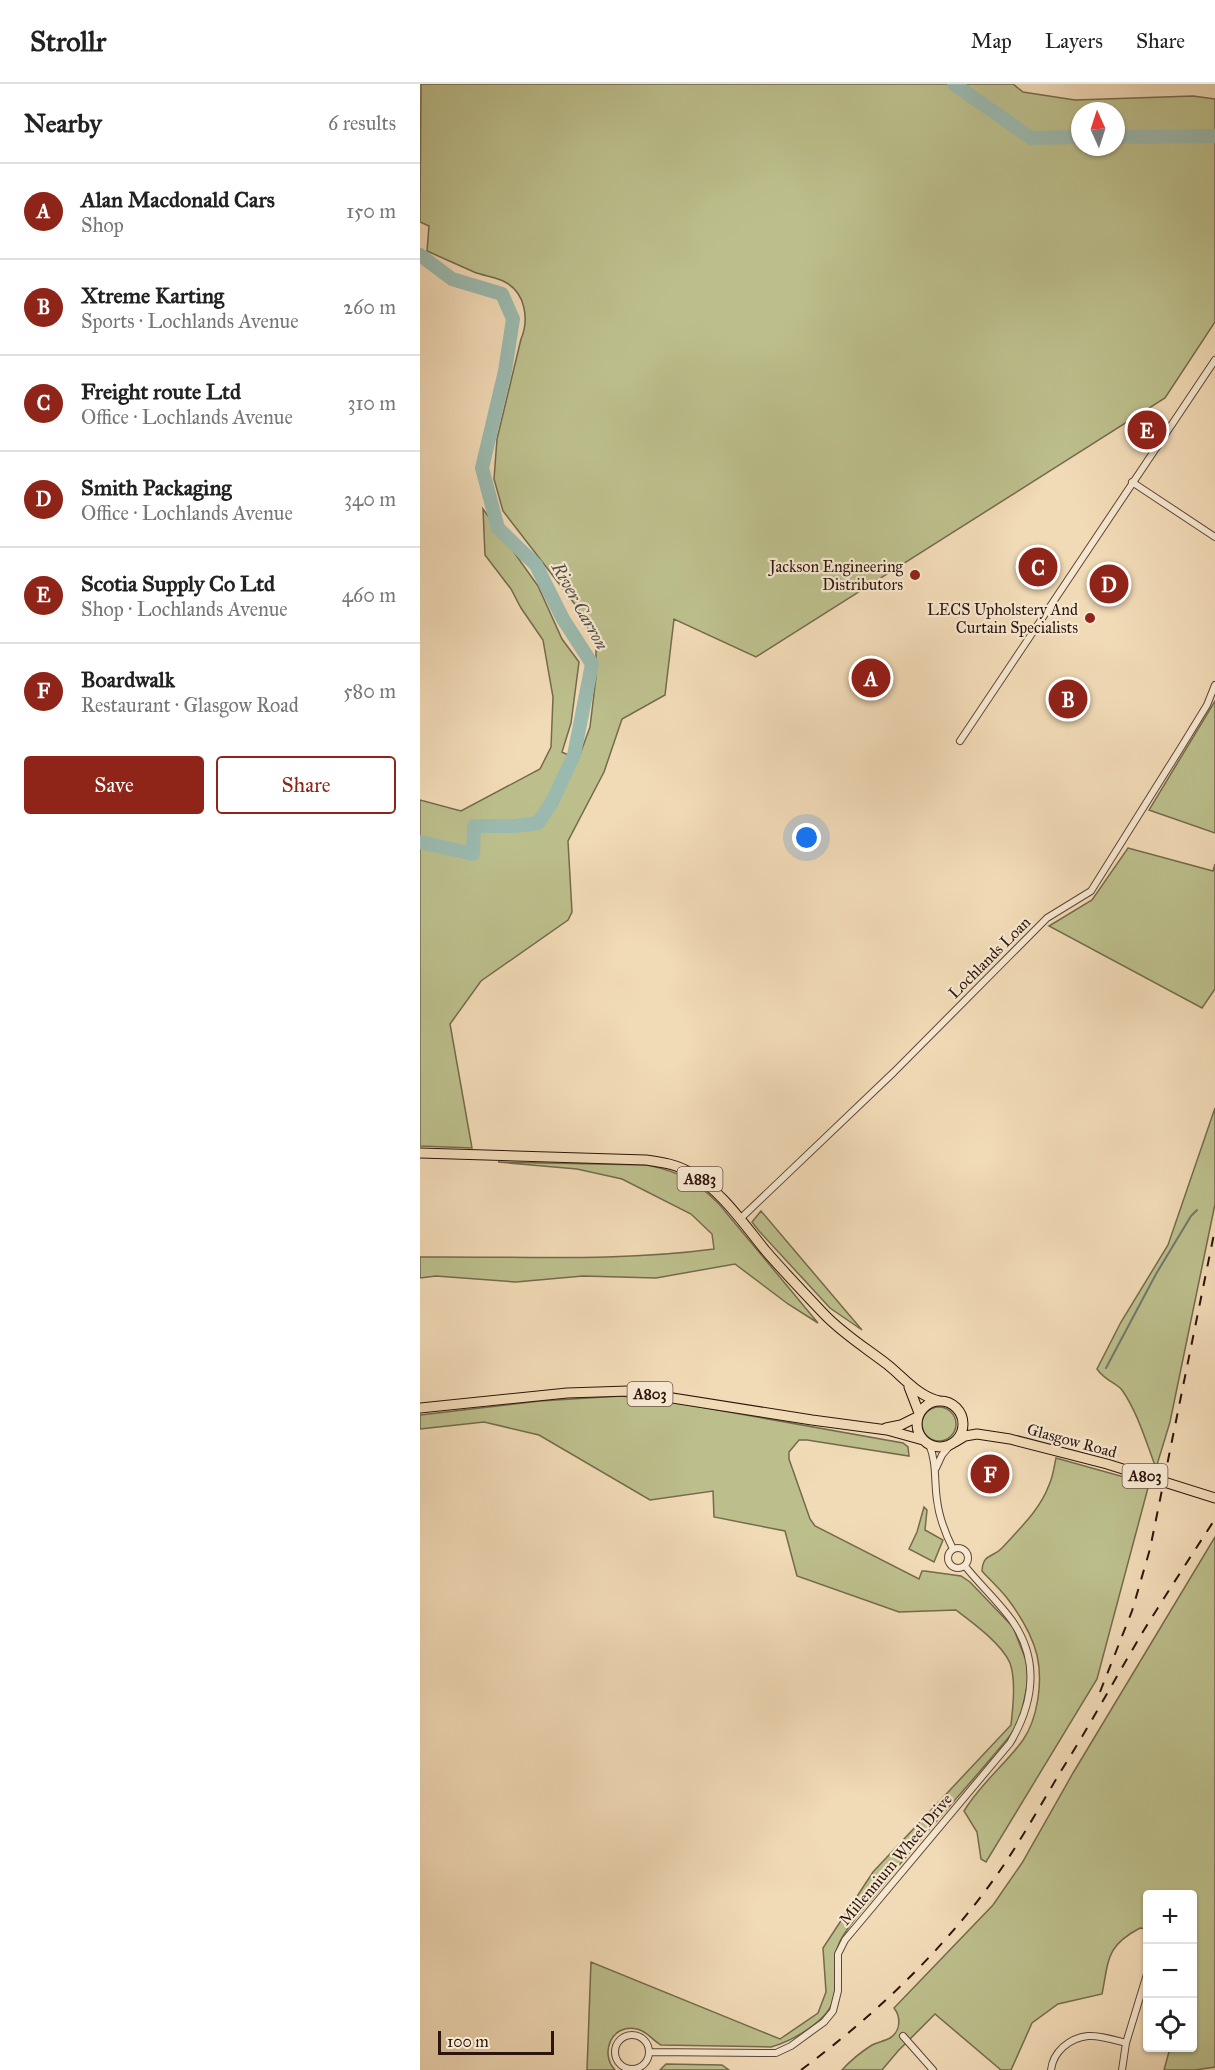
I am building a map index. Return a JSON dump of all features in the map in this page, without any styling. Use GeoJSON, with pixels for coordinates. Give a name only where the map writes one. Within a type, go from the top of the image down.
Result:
{"type":"FeatureCollection","features":[{"type":"Feature","properties":{"kind":"main road","name":"A883"},"geometry":{"type":"LineString","coordinates":[[420,1153],[646,1160],[662,1162],[687,1170],[740,1219],[825,1315],[845,1334],[903,1378]]}},
{"type":"Feature","properties":{"kind":"main road"},"geometry":{"type":"LineString","coordinates":[[903,1378],[923,1395],[952,1404],[959,1410],[962,1431],[953,1442],[940,1447],[926,1442],[917,1430],[918,1415],[913,1394],[903,1378]]}},
{"type":"Feature","properties":{"kind":"main road","name":"A803"},"geometry":{"type":"LineString","coordinates":[[420,1408],[567,1393],[628,1391],[878,1428],[926,1442]]}},
{"type":"Feature","properties":{"kind":"main road"},"geometry":{"type":"LineString","coordinates":[[918,1415],[926,1405],[939,1401]]}},
{"type":"Feature","properties":{"kind":"main road","name":"A803"},"geometry":{"type":"LineString","coordinates":[[878,1428],[896,1426],[918,1415]]}},
{"type":"Feature","properties":{"kind":"main road","name":"A803"},"geometry":{"type":"LineString","coordinates":[[962,1419],[974,1429],[988,1435]]}},
{"type":"Feature","properties":{"kind":"main road","name":"A803"},"geometry":{"type":"LineString","coordinates":[[953,1442],[971,1435],[988,1435]]}},
{"type":"Feature","properties":{"kind":"main road","name":"Glasgow Road"},"geometry":{"type":"LineString","coordinates":[[988,1435],[1021,1441],[1096,1461],[1215,1498]]}},
{"type":"Feature","properties":{"kind":"street"},"geometry":{"type":"LineString","coordinates":[[960,741],[1215,360]]}},
{"type":"Feature","properties":{"kind":"street"},"geometry":{"type":"LineString","coordinates":[[1132,482],[1215,537]]}},
{"type":"Feature","properties":{"kind":"street","name":"Lochlands Loan"},"geometry":{"type":"LineString","coordinates":[[740,1219],[894,1072],[1047,918],[1091,891],[1180,749],[1215,685]]}},
{"type":"Feature","properties":{"kind":"street"},"geometry":{"type":"LineString","coordinates":[[926,1442],[936,1469],[938,1510],[953,1549]]}},
{"type":"Feature","properties":{"kind":"street"},"geometry":{"type":"LineString","coordinates":[[936,1469],[942,1455],[953,1442]]}},
{"type":"Feature","properties":{"kind":"street"},"geometry":{"type":"LineString","coordinates":[[960,1547],[968,1553],[969,1560],[965,1566],[956,1568],[949,1562],[948,1556],[953,1549],[960,1547]]}},
{"type":"Feature","properties":{"kind":"street","name":"Millennium Wheel Drive"},"geometry":{"type":"LineString","coordinates":[[649,2052],[776,2053],[796,2043],[824,2022],[836,2005],[838,1954],[845,1940],[1010,1743],[1026,1713],[1029,1698],[1030,1668],[1026,1652],[1012,1622],[965,1566]]}},
{"type":"Feature","properties":{"kind":"street"},"geometry":{"type":"LineString","coordinates":[[1122,2070],[1126,2043],[1143,1976]]}},
{"type":"Feature","properties":{"kind":"street"},"geometry":{"type":"LineString","coordinates":[[632,2035],[642,2038],[649,2052],[649,2057],[643,2066],[633,2069],[619,2063],[615,2053],[622,2039],[632,2035]]}},
{"type":"Feature","properties":{"kind":"street"},"geometry":{"type":"LineString","coordinates":[[903,2036],[933,2070]]}},
{"type":"Feature","properties":{"kind":"street"},"geometry":{"type":"LineString","coordinates":[[1051,2070],[1056,2053],[1078,2038],[1098,2036],[1126,2043]]}},
{"type":"Feature","properties":{"kind":"green space"},"geometry":{"type":"Polygon","coordinates":[[[421,84],[1013,84],[1023,92],[1075,100],[1193,96],[1215,99],[1215,322],[1165,398],[756,657],[674,619],[665,695],[622,719],[604,772],[568,841],[572,912],[568,920],[481,981],[450,1024],[472,1148],[420,1146],[420,800],[461,811],[540,769],[551,747],[553,697],[543,640],[511,589],[485,555],[483,509],[538,586],[562,639],[579,662],[571,723],[562,752],[578,760],[590,727],[596,677],[596,644],[577,607],[503,511],[494,479],[497,439],[525,324],[521,300],[512,287],[505,282],[474,272],[427,251],[429,226],[420,222],[421,84]]]}},
{"type":"Feature","properties":{"kind":"green space"},"geometry":{"type":"Polygon","coordinates":[[[1215,701],[1215,833],[1149,810],[1215,701]]]}},
{"type":"Feature","properties":{"kind":"green space"},"geometry":{"type":"Polygon","coordinates":[[[1128,848],[1213,871],[1215,864],[1215,989],[1202,1008],[1049,926],[1092,900],[1128,848]]]}},
{"type":"Feature","properties":{"kind":"green space"},"geometry":{"type":"Polygon","coordinates":[[[1215,1108],[1215,1204],[1170,1422],[1156,1468],[1128,1399],[1120,1388],[1097,1369],[1121,1322],[1168,1245],[1215,1108]]]}},
{"type":"Feature","properties":{"kind":"green space"},"geometry":{"type":"Polygon","coordinates":[[[498,1162],[647,1165],[686,1178],[719,1204],[818,1323],[788,1304],[735,1264],[656,1278],[583,1276],[516,1282],[436,1276],[420,1278],[420,1257],[641,1256],[714,1249],[712,1234],[691,1214],[622,1179],[577,1169],[498,1162]]]}},
{"type":"Feature","properties":{"kind":"green space"},"geometry":{"type":"Polygon","coordinates":[[[761,1211],[862,1330],[830,1308],[759,1231],[752,1222],[761,1211]]]}},
{"type":"Feature","properties":{"kind":"green space"},"geometry":{"type":"Polygon","coordinates":[[[621,1396],[656,1399],[903,1443],[908,1447],[909,1456],[799,1440],[789,1452],[789,1459],[810,1519],[815,1526],[919,1579],[922,1571],[925,1571],[961,1576],[970,1582],[1013,1627],[1027,1663],[1028,1682],[1021,1715],[1013,1732],[912,1849],[843,1936],[835,1959],[834,1998],[825,2015],[799,2035],[771,2047],[661,2045],[644,2032],[628,2028],[615,2035],[608,2048],[610,2063],[615,2070],[587,2070],[591,1962],[780,2039],[818,2013],[826,1992],[823,1948],[873,1872],[1011,1725],[1013,1702],[1012,1670],[1006,1656],[986,1634],[956,1610],[899,1612],[797,1576],[785,1531],[714,1517],[713,1491],[650,1500],[539,1435],[484,1422],[420,1429],[420,1415],[540,1401],[621,1396]]]}},
{"type":"Feature","properties":{"kind":"green space"},"geometry":{"type":"Polygon","coordinates":[[[939,1407],[951,1412],[956,1424],[951,1436],[939,1441],[927,1436],[922,1424],[927,1412],[939,1407]]]}},
{"type":"Feature","properties":{"kind":"green space"},"geometry":{"type":"Polygon","coordinates":[[[1056,1458],[1149,1484],[1097,1679],[986,1862],[981,1859],[977,1832],[964,1811],[977,1792],[1016,1749],[1028,1731],[1038,1699],[1039,1665],[1035,1648],[1021,1618],[1007,1598],[982,1571],[983,1565],[986,1558],[999,1551],[1015,1534],[1040,1503],[1050,1482],[1056,1458]]]}},
{"type":"Feature","properties":{"kind":"green space"},"geometry":{"type":"Polygon","coordinates":[[[924,1507],[927,1510],[925,1530],[943,1540],[934,1562],[909,1549],[917,1532],[924,1507]]]}},
{"type":"Feature","properties":{"kind":"green space"},"geometry":{"type":"Polygon","coordinates":[[[1215,1537],[1215,2067],[1195,2070],[1164,2070],[1169,2052],[1197,2052],[1197,1890],[1143,1890],[1143,1928],[1129,1935],[1115,1948],[1108,1962],[1102,1994],[1058,2004],[1032,2023],[1011,2070],[1001,2070],[935,2014],[882,2070],[842,2070],[868,2048],[894,2035],[899,2024],[894,2008],[993,1905],[1022,1863],[1073,1773],[1215,1537]]]}},
{"type":"Feature","properties":{"kind":"green space"},"geometry":{"type":"Polygon","coordinates":[[[666,2064],[722,2065],[729,2070],[660,2070],[666,2064]]]}},
{"type":"Feature","properties":{"kind":"waterway","name":"River Carron"},"geometry":{"type":"LineString","coordinates":[[954,84],[1031,138],[1071,137]]}},
{"type":"Feature","properties":{"kind":"waterway","name":"River Carron"},"geometry":{"type":"LineString","coordinates":[[1125,137],[1215,136]]}},
{"type":"Feature","properties":{"kind":"waterway","name":"River Carron"},"geometry":{"type":"LineString","coordinates":[[420,255],[452,279],[502,294],[513,319],[505,371],[482,468],[498,528],[536,565],[563,619],[592,664],[574,755],[552,802],[538,823],[515,826],[474,826],[473,854],[420,842]]}},
{"type":"Feature","properties":{"kind":"waterway"},"geometry":{"type":"LineString","coordinates":[[1106,1368],[1156,1274],[1191,1216],[1197,1210]]}},
{"type":"Feature","properties":{"kind":"railway"},"geometry":{"type":"LineString","coordinates":[[1100,1692],[1132,1611],[1150,1549],[1215,1229]]}},
{"type":"Feature","properties":{"kind":"railway"},"geometry":{"type":"LineString","coordinates":[[801,2070],[852,2030],[900,1987],[945,1940],[986,1890],[1025,1832],[1144,1630],[1215,1519]]}},
{"type":"Feature","properties":{"kind":"place","name":"Scotia Supply Co Ltd"},"geometry":{"type":"Point","coordinates":[1147,430]}},
{"type":"Feature","properties":{"kind":"place","name":"Freight route Ltd"},"geometry":{"type":"Point","coordinates":[1038,567]}},
{"type":"Feature","properties":{"kind":"place","name":"Jackson Engineering Distributors"},"geometry":{"type":"Point","coordinates":[915,575]}},
{"type":"Feature","properties":{"kind":"place","name":"Smith Packaging"},"geometry":{"type":"Point","coordinates":[1109,584]}},
{"type":"Feature","properties":{"kind":"place","name":"LECS Upholstery And Curtain Specialists"},"geometry":{"type":"Point","coordinates":[1090,618]}},
{"type":"Feature","properties":{"kind":"place","name":"Alan Macdonald Cars"},"geometry":{"type":"Point","coordinates":[871,678]}},
{"type":"Feature","properties":{"kind":"place","name":"Xtreme Karting"},"geometry":{"type":"Point","coordinates":[1068,699]}},
{"type":"Feature","properties":{"kind":"place","name":"Boardwalk"},"geometry":{"type":"Point","coordinates":[990,1474]}}]}
